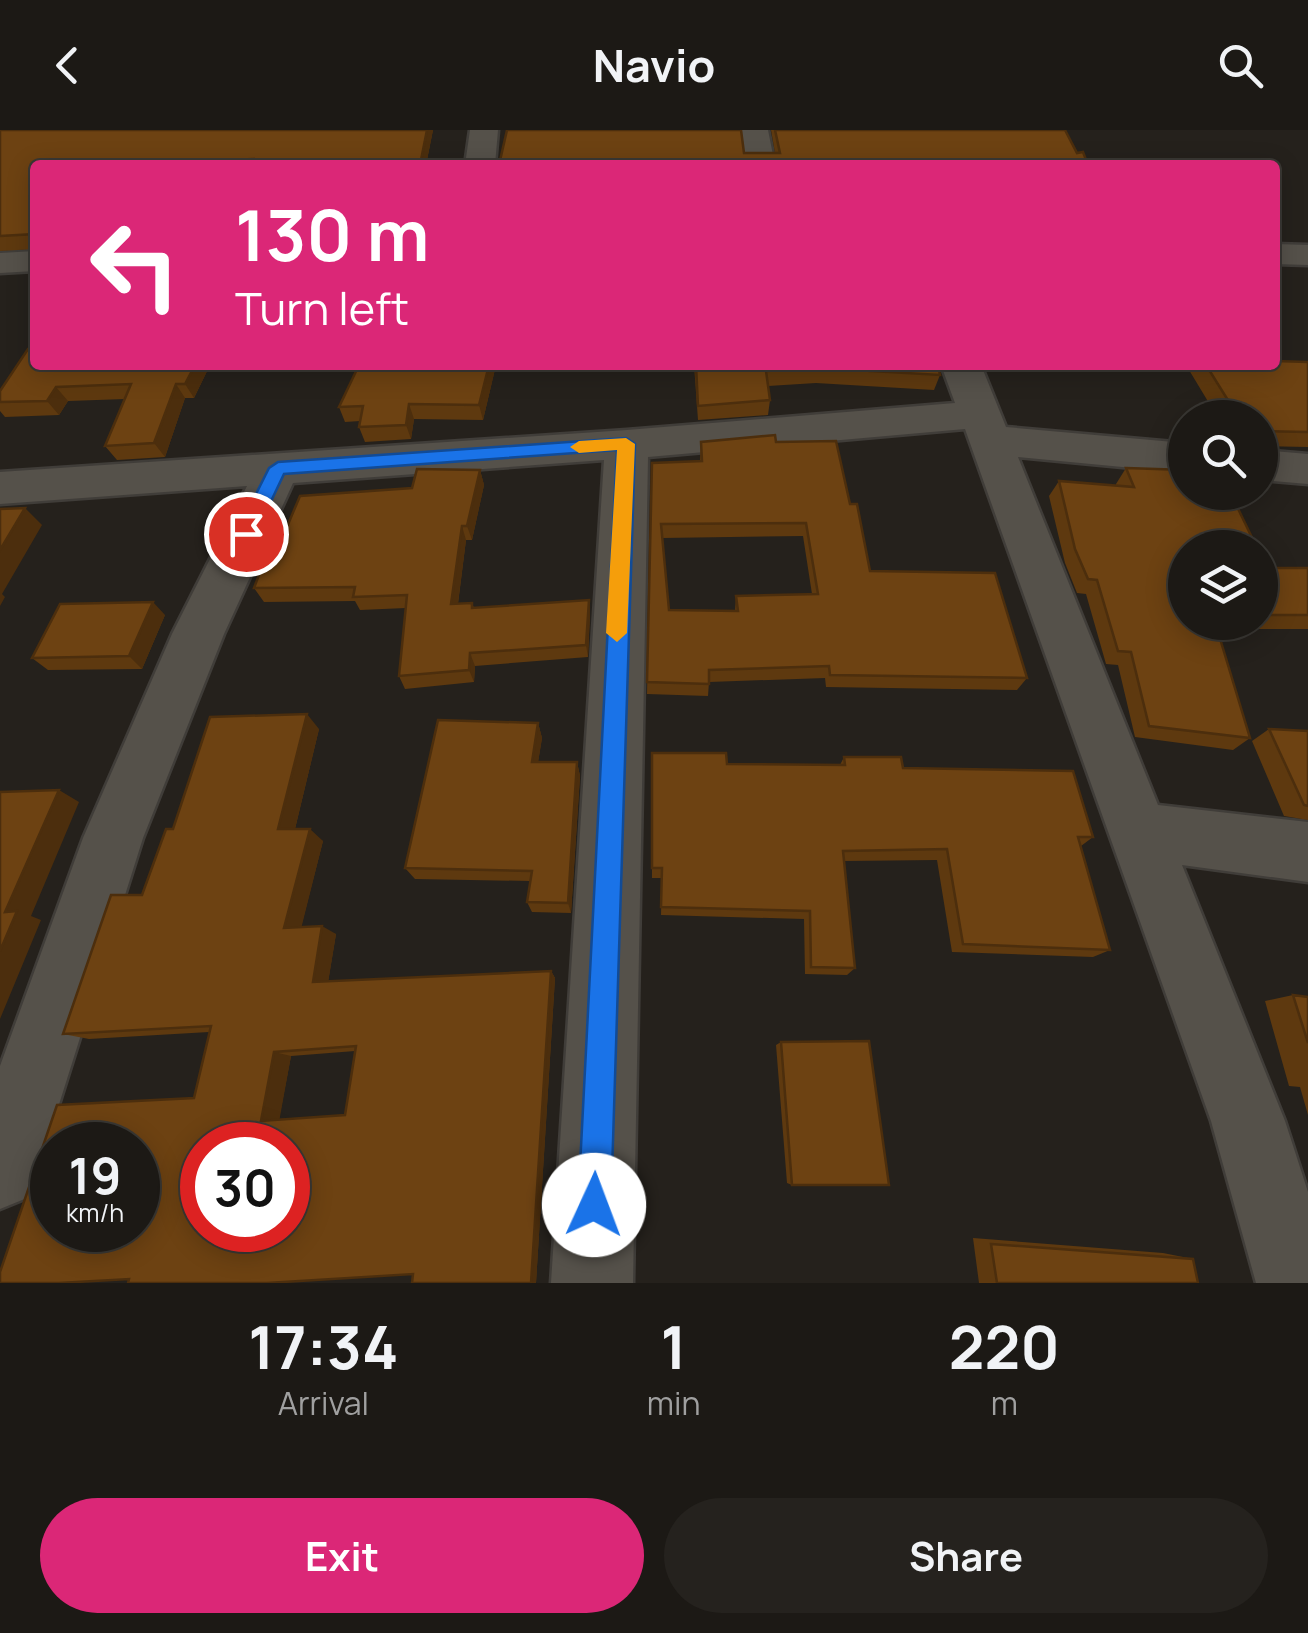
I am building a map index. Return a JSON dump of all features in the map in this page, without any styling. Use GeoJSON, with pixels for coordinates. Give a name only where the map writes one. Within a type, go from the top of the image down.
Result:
{"type":"FeatureCollection","features":[{"type":"Feature","properties":{"kind":"street"},"geometry":{"type":"LineString","coordinates":[[481,160],[484,130]]}},
{"type":"Feature","properties":{"kind":"street"},"geometry":{"type":"LineString","coordinates":[[754,130],[759,160]]}},
{"type":"Feature","properties":{"kind":"street"},"geometry":{"type":"LineString","coordinates":[[1280,254],[1308,255]]}},
{"type":"Feature","properties":{"kind":"street"},"geometry":{"type":"LineString","coordinates":[[0,263],[30,261]]}},
{"type":"Feature","properties":{"kind":"street"},"geometry":{"type":"LineString","coordinates":[[963,370],[1248,1121],[1297,1283]]}},
{"type":"Feature","properties":{"kind":"street"},"geometry":{"type":"LineString","coordinates":[[0,488],[626,444],[985,427],[1168,455]]}},
{"type":"Feature","properties":{"kind":"street"},"geometry":{"type":"LineString","coordinates":[[592,1283],[626,444]]}},
{"type":"Feature","properties":{"kind":"street"},"geometry":{"type":"LineString","coordinates":[[1278,466],[1308,469]]}},
{"type":"Feature","properties":{"kind":"street"},"geometry":{"type":"LineString","coordinates":[[0,1171],[113,838],[198,634],[278,468]]}},
{"type":"Feature","properties":{"kind":"street"},"geometry":{"type":"LineString","coordinates":[[1138,831],[1308,852]]}},
{"type":"Feature","properties":{"kind":"building"},"geometry":{"type":"Polygon","coordinates":[[[0,130],[427,130],[421,160],[30,160],[30,234],[0,236],[0,130]]]}},
{"type":"Feature","properties":{"kind":"building"},"geometry":{"type":"Polygon","coordinates":[[[507,130],[741,130],[744,153],[780,153],[775,130],[1065,130],[1077,153],[1083,152],[1086,160],[500,160],[507,130]]]}},
{"type":"Feature","properties":{"kind":"building"},"geometry":{"type":"Polygon","coordinates":[[[28,349],[30,370],[192,370],[185,384],[176,384],[154,443],[105,446],[131,384],[56,387],[47,401],[0,402],[0,391],[28,349]]]}},
{"type":"Feature","properties":{"kind":"building"},"geometry":{"type":"Polygon","coordinates":[[[1280,361],[1308,362],[1308,432],[1278,431],[1278,400],[1228,400],[1209,370],[1280,370],[1280,361]]]}},
{"type":"Feature","properties":{"kind":"building"},"geometry":{"type":"Polygon","coordinates":[[[357,370],[488,370],[479,405],[409,404],[406,425],[359,427],[363,406],[339,407],[357,370]]]}},
{"type":"Feature","properties":{"kind":"building"},"geometry":{"type":"Polygon","coordinates":[[[696,370],[784,370],[766,371],[770,400],[698,406],[696,370]]]}},
{"type":"Feature","properties":{"kind":"building"},"geometry":{"type":"Polygon","coordinates":[[[854,370],[939,370],[940,375],[854,370]]]}},
{"type":"Feature","properties":{"kind":"building"},"geometry":{"type":"Polygon","coordinates":[[[775,435],[776,442],[836,441],[850,504],[857,504],[870,571],[995,573],[1027,678],[830,675],[829,666],[709,670],[709,684],[647,682],[652,463],[702,461],[701,442],[775,435]],[[806,523],[661,524],[669,610],[738,611],[736,596],[818,594],[806,523]]]}},
{"type":"Feature","properties":{"kind":"building"},"geometry":{"type":"Polygon","coordinates":[[[1126,468],[1168,469],[1168,510],[1239,510],[1248,530],[1168,530],[1168,640],[1220,640],[1250,738],[1149,726],[1131,652],[1118,651],[1097,580],[1088,579],[1075,549],[1059,481],[1134,487],[1126,468]]]}},
{"type":"Feature","properties":{"kind":"building"},"geometry":{"type":"Polygon","coordinates":[[[417,469],[480,470],[467,526],[462,526],[451,604],[472,603],[472,608],[589,600],[586,645],[470,653],[469,670],[399,676],[407,595],[353,597],[355,587],[254,588],[270,545],[278,548],[300,496],[412,488],[417,469]]]}},
{"type":"Feature","properties":{"kind":"building"},"geometry":{"type":"Polygon","coordinates":[[[25,508],[0,550],[0,509],[25,508]]]}},
{"type":"Feature","properties":{"kind":"building"},"geometry":{"type":"Polygon","coordinates":[[[1278,568],[1308,568],[1308,615],[1278,615],[1278,568]]]}},
{"type":"Feature","properties":{"kind":"building"},"geometry":{"type":"Polygon","coordinates":[[[153,602],[129,656],[32,658],[60,604],[153,602]]]}},
{"type":"Feature","properties":{"kind":"building"},"geometry":{"type":"Polygon","coordinates":[[[307,714],[278,829],[310,829],[284,928],[322,926],[313,982],[551,971],[531,1283],[412,1283],[413,1274],[267,1283],[128,1283],[129,1279],[0,1283],[0,1272],[30,1184],[30,1252],[160,1252],[160,1122],[51,1122],[57,1105],[194,1098],[211,1026],[63,1034],[111,895],[142,895],[166,829],[173,829],[210,717],[307,714]],[[356,1046],[274,1052],[261,1121],[345,1115],[356,1046]]]}},
{"type":"Feature","properties":{"kind":"building"},"geometry":{"type":"Polygon","coordinates":[[[438,720],[538,723],[532,762],[577,762],[568,903],[527,902],[532,871],[405,868],[438,720]]]}},
{"type":"Feature","properties":{"kind":"building"},"geometry":{"type":"Polygon","coordinates":[[[1269,729],[1308,731],[1308,806],[1304,805],[1269,729]]]}},
{"type":"Feature","properties":{"kind":"building"},"geometry":{"type":"Polygon","coordinates":[[[652,753],[726,753],[727,764],[845,765],[844,757],[901,757],[903,768],[1073,771],[1093,837],[1078,837],[1110,950],[963,944],[947,849],[843,851],[855,968],[811,967],[810,911],[661,907],[662,868],[652,868],[652,753]]]}},
{"type":"Feature","properties":{"kind":"building"},"geometry":{"type":"Polygon","coordinates":[[[59,790],[5,912],[17,911],[0,951],[0,792],[59,790]]]}},
{"type":"Feature","properties":{"kind":"building"},"geometry":{"type":"Polygon","coordinates":[[[1293,995],[1308,997],[1308,1043],[1293,995]]]}},
{"type":"Feature","properties":{"kind":"building"},"geometry":{"type":"Polygon","coordinates":[[[869,1041],[889,1185],[792,1185],[781,1042],[869,1041]]]}},
{"type":"Feature","properties":{"kind":"building"},"geometry":{"type":"Polygon","coordinates":[[[991,1244],[1193,1259],[1198,1283],[997,1283],[991,1244]]]}},
{"type":"Feature","properties":{"kind":"slow traffic"},"geometry":{"type":"LineString","coordinates":[[579,447],[626,444],[617,633]]}},
{"type":"Feature","properties":{"kind":"route"},"geometry":{"type":"LineString","coordinates":[[246,534],[278,468],[626,444],[594,1205]]}}]}
